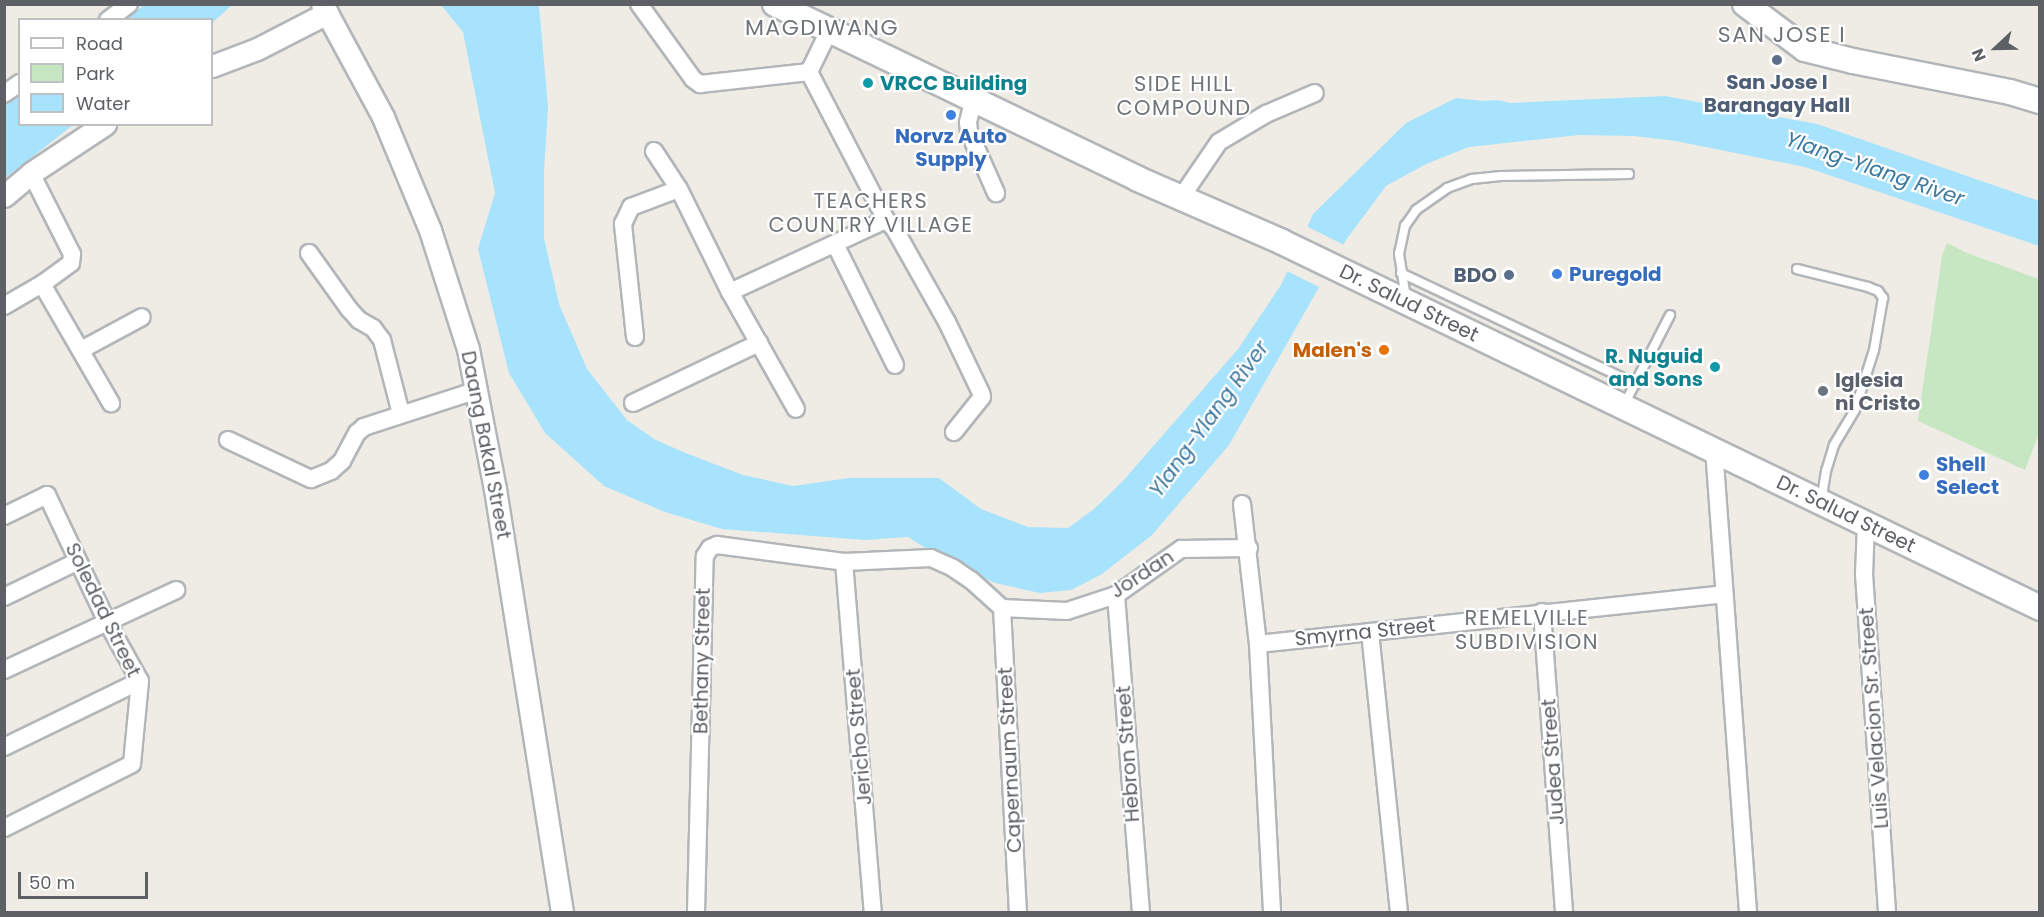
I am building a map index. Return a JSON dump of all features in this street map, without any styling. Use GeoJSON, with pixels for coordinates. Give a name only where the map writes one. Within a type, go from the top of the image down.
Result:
{"type":"FeatureCollection","features":[{"type":"Feature","properties":{"kind":"main road","name":"Dr. Salud Street"},"geometry":{"type":"LineString","coordinates":[[775,4],[973,102],[1180,199],[1282,242],[1624,405],[2040,608]]}},
{"type":"Feature","properties":{"kind":"main road"},"geometry":{"type":"LineString","coordinates":[[1745,4],[1805,49],[2040,100]]}},
{"type":"Feature","properties":{"kind":"street"},"geometry":{"type":"LineString","coordinates":[[111,18],[129,4]]}},
{"type":"Feature","properties":{"kind":"street"},"geometry":{"type":"LineString","coordinates":[[639,4],[693,79],[700,84],[809,72]]}},
{"type":"Feature","properties":{"kind":"street"},"geometry":{"type":"LineString","coordinates":[[213,66],[256,49],[325,9]]}},
{"type":"Feature","properties":{"kind":"street","name":"Daang Bakal Street"},"geometry":{"type":"LineString","coordinates":[[325,9],[383,117],[430,230],[468,349],[478,390],[562,912]]}},
{"type":"Feature","properties":{"kind":"street"},"geometry":{"type":"LineString","coordinates":[[809,72],[829,32]]}},
{"type":"Feature","properties":{"kind":"street"},"geometry":{"type":"LineString","coordinates":[[809,72],[886,220],[894,228],[947,322],[981,393],[982,397],[954,432]]}},
{"type":"Feature","properties":{"kind":"street"},"geometry":{"type":"LineString","coordinates":[[4,94],[18,84]]}},
{"type":"Feature","properties":{"kind":"street"},"geometry":{"type":"LineString","coordinates":[[1180,199],[1219,142],[1266,114],[1315,93]]}},
{"type":"Feature","properties":{"kind":"street"},"geometry":{"type":"LineString","coordinates":[[973,102],[968,122],[969,132],[996,193]]}},
{"type":"Feature","properties":{"kind":"street"},"geometry":{"type":"LineString","coordinates":[[4,196],[31,173],[102,126]]}},
{"type":"Feature","properties":{"kind":"street"},"geometry":{"type":"LineString","coordinates":[[654,151],[679,189],[730,292],[796,409]]}},
{"type":"Feature","properties":{"kind":"street"},"geometry":{"type":"LineString","coordinates":[[4,306],[42,284],[71,262],[72,254],[31,173]]}},
{"type":"Feature","properties":{"kind":"street"},"geometry":{"type":"LineString","coordinates":[[635,337],[623,224],[631,207],[679,189]]}},
{"type":"Feature","properties":{"kind":"street"},"geometry":{"type":"LineString","coordinates":[[730,292],[886,220]]}},
{"type":"Feature","properties":{"kind":"street"},"geometry":{"type":"LineString","coordinates":[[835,244],[895,365]]}},
{"type":"Feature","properties":{"kind":"street"},"geometry":{"type":"LineString","coordinates":[[309,253],[349,309],[359,320],[373,328],[382,340],[401,414]]}},
{"type":"Feature","properties":{"kind":"street"},"geometry":{"type":"LineString","coordinates":[[42,284],[111,403]]}},
{"type":"Feature","properties":{"kind":"street"},"geometry":{"type":"LineString","coordinates":[[81,350],[142,317]]}},
{"type":"Feature","properties":{"kind":"street"},"geometry":{"type":"LineString","coordinates":[[633,404],[759,343]]}},
{"type":"Feature","properties":{"kind":"street"},"geometry":{"type":"LineString","coordinates":[[228,440],[311,479],[331,471],[342,460],[364,427],[478,390]]}},
{"type":"Feature","properties":{"kind":"street"},"geometry":{"type":"LineString","coordinates":[[1714,449],[1748,912]]}},
{"type":"Feature","properties":{"kind":"street","name":"Soledad Street"},"geometry":{"type":"LineString","coordinates":[[4,516],[47,495],[106,620],[140,681],[132,764],[4,828]]}},
{"type":"Feature","properties":{"kind":"street"},"geometry":{"type":"LineString","coordinates":[[1242,504],[1249,548],[1258,644],[1272,912]]}},
{"type":"Feature","properties":{"kind":"street","name":"Luis Velacion Sr. Street"},"geometry":{"type":"LineString","coordinates":[[1866,523],[1864,574],[1887,912]]}},
{"type":"Feature","properties":{"kind":"street","name":"Bethany Street"},"geometry":{"type":"LineString","coordinates":[[696,912],[705,556],[710,548],[717,545],[844,561],[931,558],[962,574],[1002,608]]}},
{"type":"Feature","properties":{"kind":"street","name":"Jordan"},"geometry":{"type":"LineString","coordinates":[[1002,608],[1067,611],[1116,594],[1181,549],[1249,548]]}},
{"type":"Feature","properties":{"kind":"street"},"geometry":{"type":"LineString","coordinates":[[4,597],[78,561]]}},
{"type":"Feature","properties":{"kind":"street","name":"Jericho Street"},"geometry":{"type":"LineString","coordinates":[[844,561],[873,912]]}},
{"type":"Feature","properties":{"kind":"street"},"geometry":{"type":"LineString","coordinates":[[4,670],[106,620],[176,590]]}},
{"type":"Feature","properties":{"kind":"street","name":"Hebron Street"},"geometry":{"type":"LineString","coordinates":[[1116,594],[1141,912]]}},
{"type":"Feature","properties":{"kind":"street","name":"Smyrna Street"},"geometry":{"type":"LineString","coordinates":[[1258,644],[1723,594]]}},
{"type":"Feature","properties":{"kind":"street","name":"Capernaum Street"},"geometry":{"type":"LineString","coordinates":[[1002,608],[1018,912]]}},
{"type":"Feature","properties":{"kind":"street","name":"Judea Street"},"geometry":{"type":"LineString","coordinates":[[1542,612],[1564,912]]}},
{"type":"Feature","properties":{"kind":"street"},"geometry":{"type":"LineString","coordinates":[[1370,632],[1399,912]]}},
{"type":"Feature","properties":{"kind":"street"},"geometry":{"type":"LineString","coordinates":[[4,747],[140,681]]}},
{"type":"Feature","properties":{"kind":"lane"},"geometry":{"type":"LineString","coordinates":[[1407,302],[1401,273],[1400,241],[1405,226],[1416,210],[1447,188],[1472,179],[1501,176],[1629,174]]}},
{"type":"Feature","properties":{"kind":"lane"},"geometry":{"type":"LineString","coordinates":[[1797,269],[1868,287],[1878,291],[1883,298],[1874,350],[1855,410],[1834,445],[1826,471],[1821,501]]}},
{"type":"Feature","properties":{"kind":"lane"},"geometry":{"type":"LineString","coordinates":[[1401,273],[1636,384]]}},
{"type":"Feature","properties":{"kind":"lane"},"geometry":{"type":"LineString","coordinates":[[1624,405],[1670,315]]}},
{"type":"Feature","properties":{"kind":"green space"},"geometry":{"type":"Polygon","coordinates":[[[1947,243],[1967,253],[2039,279],[2039,433],[2025,470],[1918,421],[1942,256],[1947,243]]]}},
{"type":"Feature","properties":{"kind":"water"},"geometry":{"type":"Polygon","coordinates":[[[146,4],[232,4],[213,22],[213,18],[125,18],[146,4]]]}},
{"type":"Feature","properties":{"kind":"water","name":"Ylang-Ylang River"},"geometry":{"type":"Polygon","coordinates":[[[441,5],[539,5],[548,107],[544,170],[544,238],[559,304],[587,369],[627,420],[654,439],[683,452],[743,475],[793,486],[849,478],[939,478],[981,509],[1028,527],[1068,528],[1094,509],[1122,482],[1238,349],[1281,285],[1313,214],[1406,123],[1456,98],[1510,103],[1665,96],[1817,124],[2039,201],[2039,246],[1805,167],[1676,141],[1634,136],[1579,135],[1469,147],[1426,164],[1386,186],[1346,240],[1229,445],[1152,535],[1102,574],[1071,590],[1040,593],[995,583],[940,557],[908,537],[865,540],[722,529],[665,512],[604,486],[545,433],[509,373],[478,249],[495,193],[463,32],[441,5]]]}},
{"type":"Feature","properties":{"kind":"water"},"geometry":{"type":"Polygon","coordinates":[[[18,94],[18,126],[72,126],[5,178],[5,105],[18,94]]]}},
{"type":"Feature","properties":{"kind":"pier"},"geometry":{"type":"Polygon","coordinates":[[[1304,225],[1346,246],[1323,289],[1285,270],[1304,225]]]}},
{"type":"Feature","properties":{"kind":"place","name":"San Jose I Barangay Hall"},"geometry":{"type":"Point","coordinates":[1777,60]}},
{"type":"Feature","properties":{"kind":"place","name":"VRCC Building"},"geometry":{"type":"Point","coordinates":[868,83]}},
{"type":"Feature","properties":{"kind":"place","name":"Norvz Auto Supply"},"geometry":{"type":"Point","coordinates":[951,115]}},
{"type":"Feature","properties":{"kind":"place","name":"Puregold"},"geometry":{"type":"Point","coordinates":[1557,274]}},
{"type":"Feature","properties":{"kind":"place","name":"BDO"},"geometry":{"type":"Point","coordinates":[1509,275]}},
{"type":"Feature","properties":{"kind":"place","name":"Malen's"},"geometry":{"type":"Point","coordinates":[1384,350]}},
{"type":"Feature","properties":{"kind":"place","name":"R. Nuguid and Sons"},"geometry":{"type":"Point","coordinates":[1715,367]}},
{"type":"Feature","properties":{"kind":"place","name":"Iglesia ni Cristo"},"geometry":{"type":"Point","coordinates":[1823,391]}},
{"type":"Feature","properties":{"kind":"place","name":"Shell Select"},"geometry":{"type":"Point","coordinates":[1924,475]}},
{"type":"Feature","properties":{"kind":"district","name":"MAGDIWANG"},"geometry":{"type":"Point","coordinates":[822,28]}},
{"type":"Feature","properties":{"kind":"district","name":"SAN JOSE I"},"geometry":{"type":"Point","coordinates":[1782,35]}},
{"type":"Feature","properties":{"kind":"district","name":"SIDE HILL COMPOUND"},"geometry":{"type":"Point","coordinates":[1184,96]}},
{"type":"Feature","properties":{"kind":"district","name":"TEACHERS COUNTRY VILLAGE"},"geometry":{"type":"Point","coordinates":[871,213]}},
{"type":"Feature","properties":{"kind":"district","name":"REMELVILLE SUBDIVISION"},"geometry":{"type":"Point","coordinates":[1527,630]}}]}
